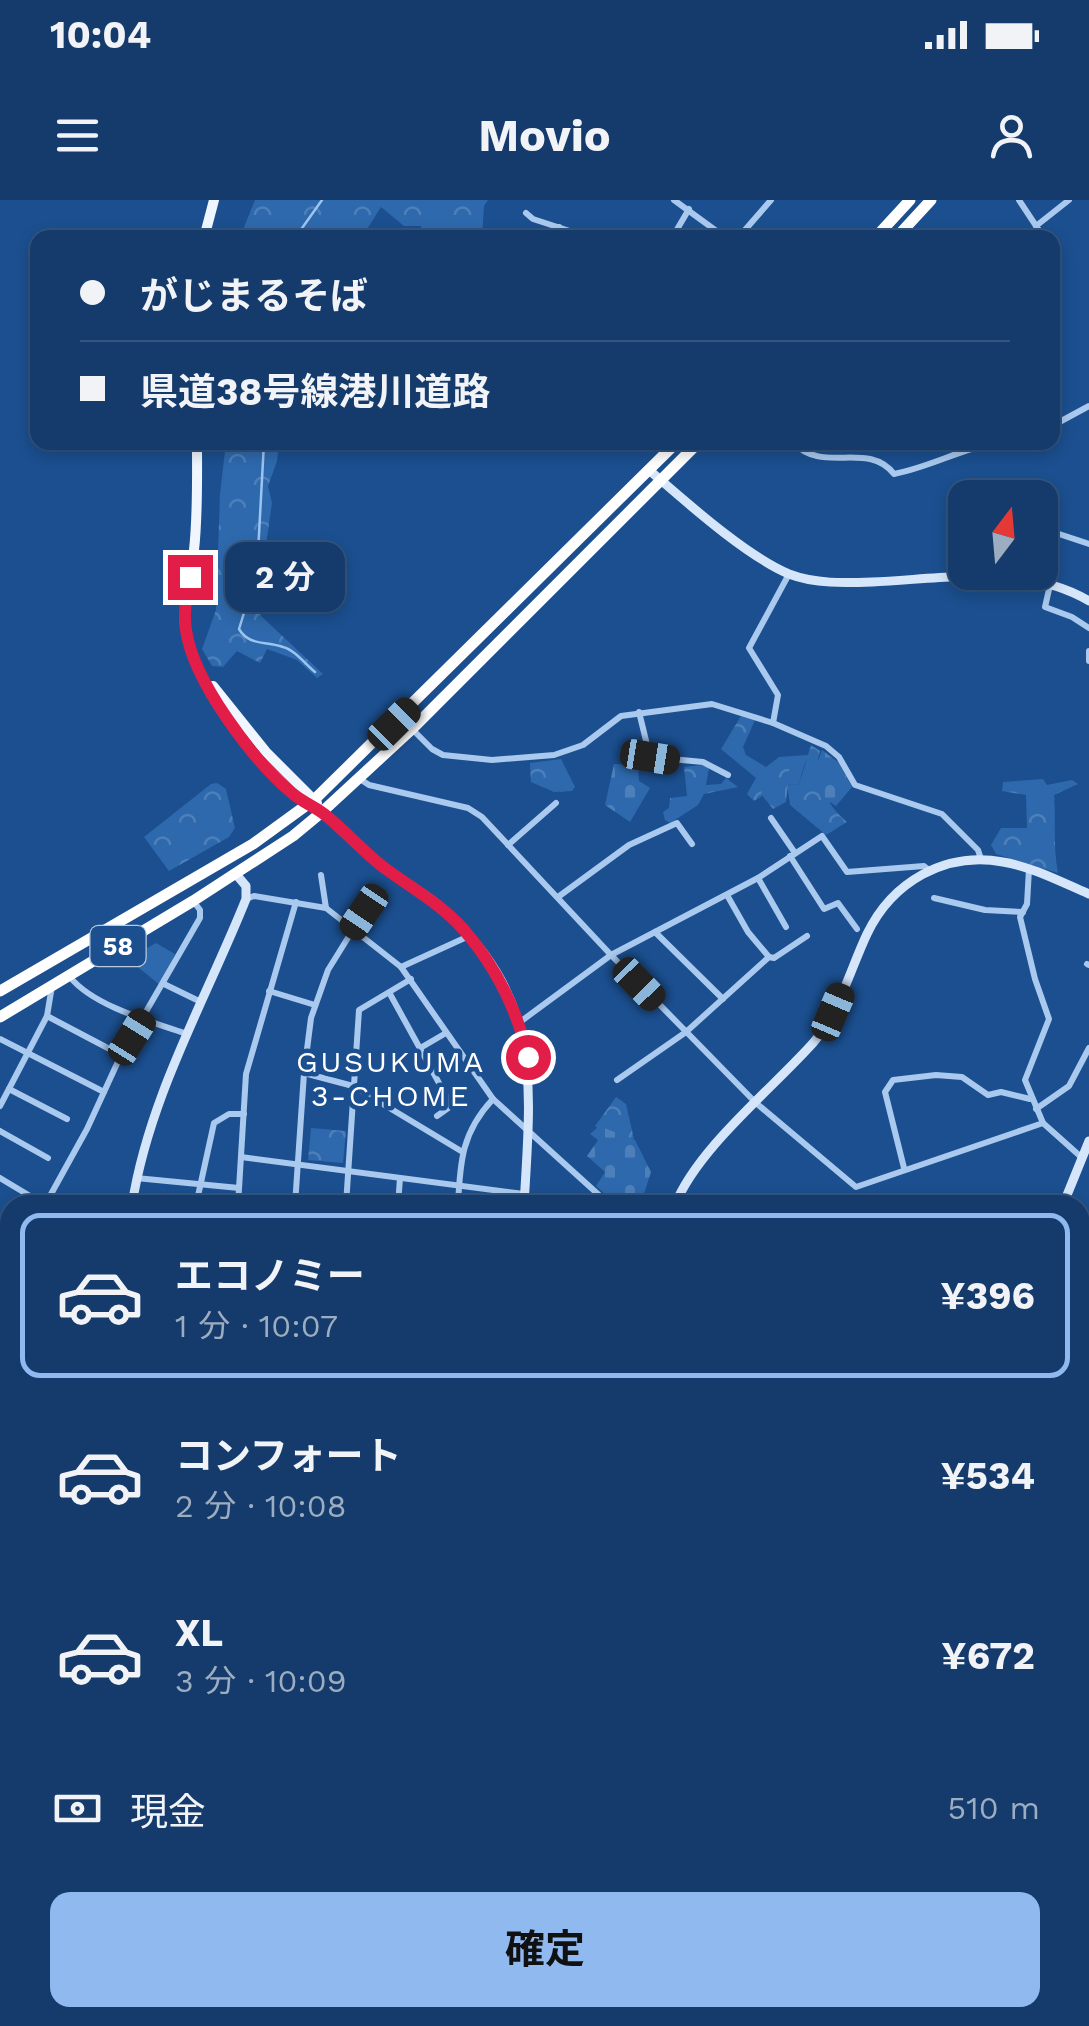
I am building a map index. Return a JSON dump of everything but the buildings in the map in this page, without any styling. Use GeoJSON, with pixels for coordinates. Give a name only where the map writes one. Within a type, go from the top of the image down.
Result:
{"type":"FeatureCollection","features":[{"type":"Feature","properties":{"kind":"highway"},"geometry":{"type":"LineString","coordinates":[[882,230],[910,200]]}},
{"type":"Feature","properties":{"kind":"highway"},"geometry":{"type":"LineString","coordinates":[[904,230],[932,200]]}},
{"type":"Feature","properties":{"kind":"highway","name":"58"},"geometry":{"type":"LineString","coordinates":[[0,991],[253,844],[311,802],[669,450]]}},
{"type":"Feature","properties":{"kind":"highway","name":"58"},"geometry":{"type":"LineString","coordinates":[[0,1017],[293,836],[412,730],[691,450]]}},
{"type":"Feature","properties":{"kind":"main road"},"geometry":{"type":"LineString","coordinates":[[206,230],[214,200]]}},
{"type":"Feature","properties":{"kind":"main road"},"geometry":{"type":"LineString","coordinates":[[198,450],[194,548],[185,617],[190,646],[205,678],[322,812]]}},
{"type":"Feature","properties":{"kind":"street"},"geometry":{"type":"LineString","coordinates":[[674,200],[716,230]]}},
{"type":"Feature","properties":{"kind":"street"},"geometry":{"type":"LineString","coordinates":[[745,230],[771,200]]}},
{"type":"Feature","properties":{"kind":"street"},"geometry":{"type":"LineString","coordinates":[[1019,200],[1039,230]]}},
{"type":"Feature","properties":{"kind":"street"},"geometry":{"type":"LineString","coordinates":[[1036,226],[1069,200]]}},
{"type":"Feature","properties":{"kind":"street"},"geometry":{"type":"LineString","coordinates":[[677,230],[689,209]]}},
{"type":"Feature","properties":{"kind":"street"},"geometry":{"type":"LineString","coordinates":[[526,213],[567,230]]}},
{"type":"Feature","properties":{"kind":"street"},"geometry":{"type":"LineString","coordinates":[[1060,422],[1089,406]]}},
{"type":"Feature","properties":{"kind":"street"},"geometry":{"type":"LineString","coordinates":[[803,450],[823,459],[868,457],[881,461],[894,474],[934,465],[966,450]]}},
{"type":"Feature","properties":{"kind":"street"},"geometry":{"type":"LineString","coordinates":[[649,470],[762,558],[789,574],[840,583],[948,579]]}},
{"type":"Feature","properties":{"kind":"street"},"geometry":{"type":"LineString","coordinates":[[1058,534],[1089,544]]}},
{"type":"Feature","properties":{"kind":"street"},"geometry":{"type":"LineString","coordinates":[[572,547],[584,559]]}},
{"type":"Feature","properties":{"kind":"street"},"geometry":{"type":"LineString","coordinates":[[773,723],[778,696],[749,648],[789,574]]}},
{"type":"Feature","properties":{"kind":"street"},"geometry":{"type":"LineString","coordinates":[[1058,588],[1089,600]]}},
{"type":"Feature","properties":{"kind":"street"},"geometry":{"type":"LineString","coordinates":[[1045,590],[1044,607],[1089,628]]}},
{"type":"Feature","properties":{"kind":"street"},"geometry":{"type":"LineString","coordinates":[[1089,651],[1089,660]]}},
{"type":"Feature","properties":{"kind":"street"},"geometry":{"type":"LineString","coordinates":[[412,730],[432,750],[443,755],[492,760],[569,752],[621,716],[712,704],[773,723],[832,750],[861,789],[942,814],[978,850],[980,859]]}},
{"type":"Feature","properties":{"kind":"street"},"geometry":{"type":"LineString","coordinates":[[639,712],[650,757],[703,762],[728,775]]}},
{"type":"Feature","properties":{"kind":"street"},"geometry":{"type":"LineString","coordinates":[[359,778],[369,785],[468,808],[482,817],[610,955],[756,1103],[856,1187],[1044,1123]]}},
{"type":"Feature","properties":{"kind":"street"},"geometry":{"type":"LineString","coordinates":[[508,845],[556,803]]}},
{"type":"Feature","properties":{"kind":"street"},"geometry":{"type":"LineString","coordinates":[[322,812],[387,870],[442,908],[469,936],[498,977],[520,1022],[528,1057],[524,1195]]}},
{"type":"Feature","properties":{"kind":"street"},"geometry":{"type":"LineString","coordinates":[[772,818],[824,910],[838,903],[856,928]]}},
{"type":"Feature","properties":{"kind":"street"},"geometry":{"type":"LineString","coordinates":[[558,897],[629,845],[676,824],[692,844]]}},
{"type":"Feature","properties":{"kind":"street"},"geometry":{"type":"LineString","coordinates":[[520,1022],[610,955],[758,878],[822,836],[847,872],[924,866],[929,870]]}},
{"type":"Feature","properties":{"kind":"street"},"geometry":{"type":"LineString","coordinates":[[681,1195],[690,1174],[825,1028],[866,936],[886,901],[902,887],[929,870],[980,859],[1028,869],[1089,894]]}},
{"type":"Feature","properties":{"kind":"street"},"geometry":{"type":"LineString","coordinates":[[1028,869],[1027,904],[1020,917],[1049,1019],[1026,1080],[1030,1099],[1044,1123],[1080,1156]]}},
{"type":"Feature","properties":{"kind":"street"},"geometry":{"type":"LineString","coordinates":[[133,1195],[157,1107],[246,899],[246,886],[235,873]]}},
{"type":"Feature","properties":{"kind":"street"},"geometry":{"type":"LineString","coordinates":[[321,875],[326,908]]}},
{"type":"Feature","properties":{"kind":"street"},"geometry":{"type":"LineString","coordinates":[[758,878],[786,927]]}},
{"type":"Feature","properties":{"kind":"street"},"geometry":{"type":"LineString","coordinates":[[296,1195],[304,1073],[315,1005],[328,970],[364,912],[365,892]]}},
{"type":"Feature","properties":{"kind":"street"},"geometry":{"type":"LineString","coordinates":[[727,895],[748,932],[769,957],[774,958],[807,936]]}},
{"type":"Feature","properties":{"kind":"street"},"geometry":{"type":"LineString","coordinates":[[246,899],[254,896],[326,908],[401,966],[493,1099],[599,1195]]}},
{"type":"Feature","properties":{"kind":"street"},"geometry":{"type":"LineString","coordinates":[[934,898],[985,910],[1023,912]]}},
{"type":"Feature","properties":{"kind":"street"},"geometry":{"type":"LineString","coordinates":[[50,1195],[121,1055],[200,918],[193,900]]}},
{"type":"Feature","properties":{"kind":"street"},"geometry":{"type":"LineString","coordinates":[[238,1195],[246,1074],[296,902]]}},
{"type":"Feature","properties":{"kind":"street"},"geometry":{"type":"LineString","coordinates":[[655,932],[723,999]]}},
{"type":"Feature","properties":{"kind":"street"},"geometry":{"type":"LineString","coordinates":[[401,966],[469,936]]}},
{"type":"Feature","properties":{"kind":"street"},"geometry":{"type":"LineString","coordinates":[[618,1080],[686,1032],[769,957]]}},
{"type":"Feature","properties":{"kind":"street"},"geometry":{"type":"LineString","coordinates":[[69,976],[89,994],[144,1020],[188,1034]]}},
{"type":"Feature","properties":{"kind":"street"},"geometry":{"type":"LineString","coordinates":[[347,1195],[360,1010],[411,979]]}},
{"type":"Feature","properties":{"kind":"street"},"geometry":{"type":"LineString","coordinates":[[164,984],[202,1003]]}},
{"type":"Feature","properties":{"kind":"street"},"geometry":{"type":"LineString","coordinates":[[0,1106],[47,1016],[52,986]]}},
{"type":"Feature","properties":{"kind":"street"},"geometry":{"type":"LineString","coordinates":[[269,990],[315,1005]]}},
{"type":"Feature","properties":{"kind":"street"},"geometry":{"type":"LineString","coordinates":[[390,994],[452,1106],[438,1116]]}},
{"type":"Feature","properties":{"kind":"street"},"geometry":{"type":"LineString","coordinates":[[47,1016],[121,1055]]}},
{"type":"Feature","properties":{"kind":"street"},"geometry":{"type":"LineString","coordinates":[[422,1047],[446,1033]]}},
{"type":"Feature","properties":{"kind":"street"},"geometry":{"type":"LineString","coordinates":[[0,1039],[104,1092]]}},
{"type":"Feature","properties":{"kind":"street"},"geometry":{"type":"LineString","coordinates":[[1036,1110],[1070,1086],[1087,1059],[1089,1048]]}},
{"type":"Feature","properties":{"kind":"street"},"geometry":{"type":"LineString","coordinates":[[304,1073],[353,1086],[462,1151]]}},
{"type":"Feature","properties":{"kind":"street"},"geometry":{"type":"LineString","coordinates":[[904,1168],[885,1092],[893,1080],[936,1075],[962,1077],[988,1095],[1001,1092],[1030,1099]]}},
{"type":"Feature","properties":{"kind":"street"},"geometry":{"type":"LineString","coordinates":[[9,1089],[67,1119]]}},
{"type":"Feature","properties":{"kind":"street"},"geometry":{"type":"LineString","coordinates":[[458,1195],[462,1151],[477,1116],[493,1099]]}},
{"type":"Feature","properties":{"kind":"street"},"geometry":{"type":"LineString","coordinates":[[198,1195],[214,1123],[230,1114],[244,1114]]}},
{"type":"Feature","properties":{"kind":"street"},"geometry":{"type":"LineString","coordinates":[[0,1131],[48,1158]]}},
{"type":"Feature","properties":{"kind":"street"},"geometry":{"type":"LineString","coordinates":[[1066,1195],[1089,1141]]}},
{"type":"Feature","properties":{"kind":"street"},"geometry":{"type":"LineString","coordinates":[[241,1157],[459,1185],[502,1195]]}},
{"type":"Feature","properties":{"kind":"street"},"geometry":{"type":"LineString","coordinates":[[0,1178],[28,1195]]}},
{"type":"Feature","properties":{"kind":"street"},"geometry":{"type":"LineString","coordinates":[[136,1178],[238,1188]]}},
{"type":"Feature","properties":{"kind":"street"},"geometry":{"type":"LineString","coordinates":[[399,1195],[400,1178]]}},
{"type":"Feature","properties":{"kind":"green space"},"geometry":{"type":"Polygon","coordinates":[[[255,200],[488,200],[482,230],[421,230],[421,226],[404,226],[381,207],[366,230],[243,230],[255,200]]]}},
{"type":"Feature","properties":{"kind":"green space"},"geometry":{"type":"Polygon","coordinates":[[[225,450],[278,450],[268,486],[272,503],[262,573],[270,584],[261,616],[323,674],[317,678],[297,660],[267,649],[260,663],[237,651],[223,667],[212,666],[202,649],[216,610],[225,450]]]}},
{"type":"Feature","properties":{"kind":"green space"},"geometry":{"type":"Polygon","coordinates":[[[741,716],[755,720],[743,747],[746,755],[766,767],[779,757],[808,755],[811,745],[820,751],[818,771],[823,790],[847,822],[826,835],[790,805],[787,784],[799,785],[807,758],[801,773],[767,785],[761,797],[754,801],[747,794],[756,778],[721,749],[741,716]]]}},
{"type":"Feature","properties":{"kind":"green space"},"geometry":{"type":"Polygon","coordinates":[[[822,750],[839,763],[852,787],[836,806],[830,802],[825,805],[818,791],[816,771],[822,750]]]}},
{"type":"Feature","properties":{"kind":"green space"},"geometry":{"type":"Polygon","coordinates":[[[561,759],[575,787],[572,791],[554,792],[531,782],[530,763],[561,759]]]}},
{"type":"Feature","properties":{"kind":"green space"},"geometry":{"type":"Polygon","coordinates":[[[793,763],[804,765],[799,785],[788,784],[786,802],[773,809],[761,794],[765,782],[785,778],[793,763]]]}},
{"type":"Feature","properties":{"kind":"green space"},"geometry":{"type":"Polygon","coordinates":[[[614,764],[638,765],[639,781],[650,788],[630,822],[605,805],[614,764]]]}},
{"type":"Feature","properties":{"kind":"green space"},"geometry":{"type":"Polygon","coordinates":[[[684,767],[709,768],[706,785],[721,784],[726,778],[738,787],[704,794],[698,805],[670,823],[665,820],[663,812],[669,808],[670,798],[687,796],[684,767]]]}},
{"type":"Feature","properties":{"kind":"green space"},"geometry":{"type":"Polygon","coordinates":[[[1043,779],[1047,785],[1072,780],[1078,784],[1054,795],[1058,873],[996,854],[991,845],[1001,828],[1027,828],[1026,795],[1002,791],[1003,782],[1043,779]]]}},
{"type":"Feature","properties":{"kind":"green space"},"geometry":{"type":"Polygon","coordinates":[[[217,783],[226,789],[235,828],[229,837],[169,871],[144,837],[217,783]]]}},
{"type":"Feature","properties":{"kind":"green space"},"geometry":{"type":"Polygon","coordinates":[[[156,943],[175,954],[160,985],[128,959],[156,943]]]}},
{"type":"Feature","properties":{"kind":"green space"},"geometry":{"type":"Polygon","coordinates":[[[616,1097],[626,1104],[634,1139],[605,1136],[595,1126],[616,1097]]]}},
{"type":"Feature","properties":{"kind":"green space"},"geometry":{"type":"Polygon","coordinates":[[[599,1126],[635,1140],[651,1172],[644,1195],[606,1195],[596,1186],[605,1172],[587,1156],[598,1140],[590,1134],[599,1126]]]}},
{"type":"Feature","properties":{"kind":"green space"},"geometry":{"type":"Polygon","coordinates":[[[311,1128],[346,1131],[343,1163],[308,1160],[311,1128]]]}},
{"type":"Feature","properties":{"kind":"waterway"},"geometry":{"type":"LineString","coordinates":[[301,230],[322,200]]}},
{"type":"Feature","properties":{"kind":"waterway"},"geometry":{"type":"LineString","coordinates":[[264,450],[257,571],[239,629],[253,641],[277,645],[296,654],[315,672]]}},
{"type":"Feature","properties":{"kind":"district","name":"GUSUKUMA 3-CHOME"},"geometry":{"type":"Point","coordinates":[391,1079]}},
{"type":"Feature","properties":{"kind":"route"},"geometry":{"type":"LineString","coordinates":[[190,577],[185,617],[190,646],[224,715],[268,771],[294,795],[322,812],[387,870],[423,893],[462,928],[509,998],[520,1022],[528,1057]]}}]}
